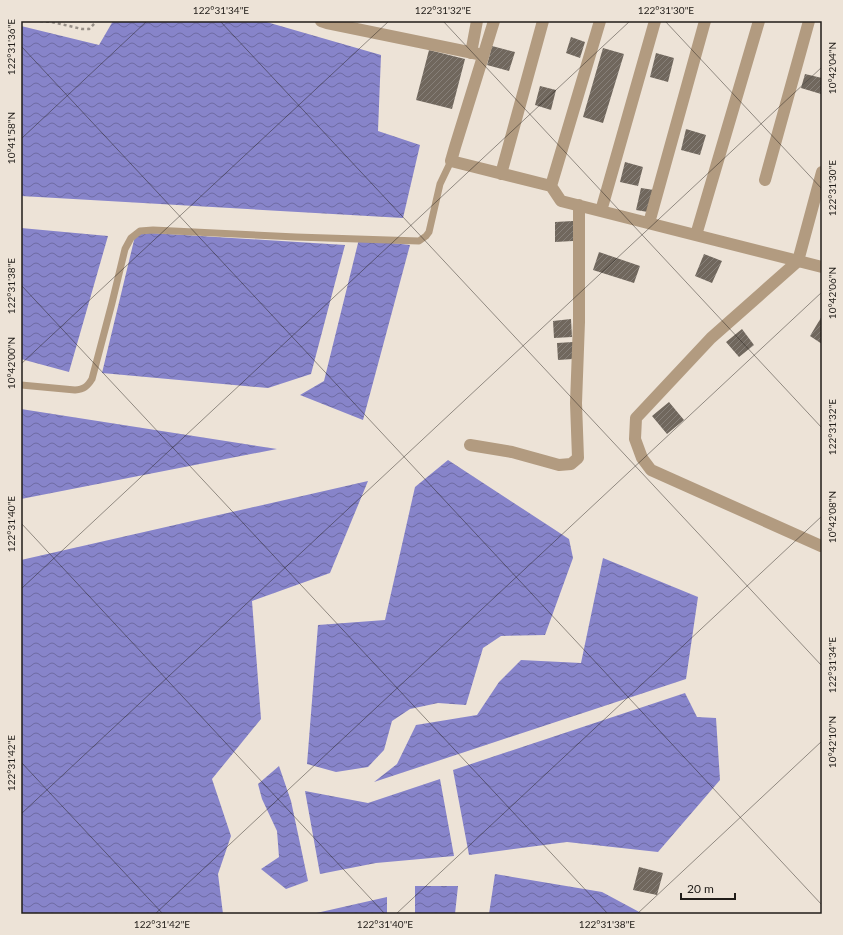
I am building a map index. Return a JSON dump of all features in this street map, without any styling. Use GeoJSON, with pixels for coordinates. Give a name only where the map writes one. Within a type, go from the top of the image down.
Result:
{"type":"FeatureCollection","features":[{"type":"Feature","properties":{"kind":"street"},"geometry":{"type":"LineString","coordinates":[[321,21],[477,54]]}},
{"type":"Feature","properties":{"kind":"street"},"geometry":{"type":"LineString","coordinates":[[477,21],[477,54],[451,161],[551,186],[561,201],[822,267]]}},
{"type":"Feature","properties":{"kind":"street"},"geometry":{"type":"LineString","coordinates":[[477,54],[494,21]]}},
{"type":"Feature","properties":{"kind":"street"},"geometry":{"type":"LineString","coordinates":[[501,174],[543,21]]}},
{"type":"Feature","properties":{"kind":"street"},"geometry":{"type":"LineString","coordinates":[[551,186],[600,21]]}},
{"type":"Feature","properties":{"kind":"street"},"geometry":{"type":"LineString","coordinates":[[601,211],[655,21]]}},
{"type":"Feature","properties":{"kind":"street"},"geometry":{"type":"LineString","coordinates":[[649,223],[705,21]]}},
{"type":"Feature","properties":{"kind":"street"},"geometry":{"type":"LineString","coordinates":[[696,235],[759,21]]}},
{"type":"Feature","properties":{"kind":"street"},"geometry":{"type":"LineString","coordinates":[[765,180],[809,21]]}},
{"type":"Feature","properties":{"kind":"street"},"geometry":{"type":"LineString","coordinates":[[822,172],[820,185],[798,261],[711,338],[636,418],[635,439],[642,458],[651,470],[822,546]]}},
{"type":"Feature","properties":{"kind":"street"},"geometry":{"type":"LineString","coordinates":[[470,445],[512,452],[559,465],[571,464],[578,458],[576,403],[579,322],[579,205]]}},
{"type":"Feature","properties":{"kind":"lane"},"geometry":{"type":"LineString","coordinates":[[21,385],[75,390],[88,386],[94,372],[125,249],[132,238],[140,231],[153,230],[419,241],[429,232],[440,184],[451,161]]}},
{"type":"Feature","properties":{"kind":"path"},"geometry":{"type":"LineString","coordinates":[[40,21],[89,29],[96,21]]}},
{"type":"Feature","properties":{"kind":"water"},"geometry":{"type":"Polygon","coordinates":[[[113,21],[263,21],[381,55],[378,131],[420,145],[403,218],[21,196],[21,26],[99,45],[113,21]]]}},
{"type":"Feature","properties":{"kind":"water"},"geometry":{"type":"Polygon","coordinates":[[[21,228],[108,236],[69,372],[21,359],[21,228]]]}},
{"type":"Feature","properties":{"kind":"water"},"geometry":{"type":"Polygon","coordinates":[[[136,232],[345,245],[311,374],[268,388],[102,373],[136,232]]]}},
{"type":"Feature","properties":{"kind":"water"},"geometry":{"type":"Polygon","coordinates":[[[359,239],[410,245],[363,420],[300,395],[324,381],[359,239]]]}},
{"type":"Feature","properties":{"kind":"water"},"geometry":{"type":"Polygon","coordinates":[[[21,409],[277,449],[21,499],[21,409]]]}},
{"type":"Feature","properties":{"kind":"water"},"geometry":{"type":"Polygon","coordinates":[[[448,460],[569,539],[573,558],[545,635],[501,636],[483,648],[466,705],[438,703],[410,709],[392,721],[384,750],[368,767],[336,772],[307,764],[318,625],[385,620],[415,487],[448,460]]]}},
{"type":"Feature","properties":{"kind":"water"},"geometry":{"type":"Polygon","coordinates":[[[368,481],[330,573],[252,601],[261,719],[212,779],[231,836],[218,874],[223,914],[21,914],[21,560],[368,481]]]}},
{"type":"Feature","properties":{"kind":"water"},"geometry":{"type":"Polygon","coordinates":[[[603,558],[698,597],[686,679],[374,782],[397,764],[416,725],[477,715],[499,682],[521,660],[581,663],[603,558]]]}},
{"type":"Feature","properties":{"kind":"water"},"geometry":{"type":"Polygon","coordinates":[[[685,693],[697,717],[716,718],[720,780],[658,852],[567,842],[469,855],[453,770],[685,693]]]}},
{"type":"Feature","properties":{"kind":"water"},"geometry":{"type":"Polygon","coordinates":[[[279,766],[291,801],[308,881],[286,889],[261,869],[279,857],[277,831],[262,799],[258,784],[279,766]]]}},
{"type":"Feature","properties":{"kind":"water"},"geometry":{"type":"Polygon","coordinates":[[[440,779],[454,856],[376,863],[320,874],[305,791],[368,803],[440,779]]]}},
{"type":"Feature","properties":{"kind":"water"},"geometry":{"type":"Polygon","coordinates":[[[495,874],[602,892],[643,914],[489,914],[495,874]]]}},
{"type":"Feature","properties":{"kind":"water"},"geometry":{"type":"Polygon","coordinates":[[[415,886],[458,886],[455,914],[415,914],[415,886]]]}},
{"type":"Feature","properties":{"kind":"water"},"geometry":{"type":"Polygon","coordinates":[[[387,897],[387,914],[312,914],[387,897]]]}},
{"type":"Feature","properties":{"kind":"building"},"geometry":{"type":"Polygon","coordinates":[[[571,37],[585,42],[580,58],[566,53],[571,37]]]}},
{"type":"Feature","properties":{"kind":"building"},"geometry":{"type":"Polygon","coordinates":[[[492,46],[515,52],[509,71],[487,65],[492,46]]]}},
{"type":"Feature","properties":{"kind":"building"},"geometry":{"type":"Polygon","coordinates":[[[603,48],[624,54],[603,123],[583,117],[603,48]]]}},
{"type":"Feature","properties":{"kind":"building"},"geometry":{"type":"Polygon","coordinates":[[[429,50],[465,59],[452,109],[416,100],[429,50]]]}},
{"type":"Feature","properties":{"kind":"building"},"geometry":{"type":"Polygon","coordinates":[[[656,53],[674,58],[668,82],[650,77],[656,53]]]}},
{"type":"Feature","properties":{"kind":"building"},"geometry":{"type":"Polygon","coordinates":[[[805,74],[822,78],[821,94],[801,88],[805,74]]]}},
{"type":"Feature","properties":{"kind":"building"},"geometry":{"type":"Polygon","coordinates":[[[540,86],[556,90],[551,110],[535,105],[540,86]]]}},
{"type":"Feature","properties":{"kind":"building"},"geometry":{"type":"Polygon","coordinates":[[[686,129],[706,135],[700,155],[681,150],[686,129]]]}},
{"type":"Feature","properties":{"kind":"building"},"geometry":{"type":"Polygon","coordinates":[[[625,162],[643,167],[638,186],[620,182],[625,162]]]}},
{"type":"Feature","properties":{"kind":"building"},"geometry":{"type":"Polygon","coordinates":[[[641,188],[654,190],[648,212],[636,210],[641,188]]]}},
{"type":"Feature","properties":{"kind":"building"},"geometry":{"type":"Polygon","coordinates":[[[573,221],[573,241],[555,242],[555,222],[573,221]]]}},
{"type":"Feature","properties":{"kind":"building"},"geometry":{"type":"Polygon","coordinates":[[[599,252],[640,266],[634,283],[593,270],[599,252]]]}},
{"type":"Feature","properties":{"kind":"building"},"geometry":{"type":"Polygon","coordinates":[[[704,254],[722,261],[712,283],[695,276],[704,254]]]}},
{"type":"Feature","properties":{"kind":"building"},"geometry":{"type":"Polygon","coordinates":[[[822,316],[822,344],[810,336],[822,316]]]}},
{"type":"Feature","properties":{"kind":"building"},"geometry":{"type":"Polygon","coordinates":[[[571,319],[572,337],[554,338],[553,321],[571,319]]]}},
{"type":"Feature","properties":{"kind":"building"},"geometry":{"type":"Polygon","coordinates":[[[742,329],[754,345],[739,357],[726,342],[742,329]]]}},
{"type":"Feature","properties":{"kind":"building"},"geometry":{"type":"Polygon","coordinates":[[[573,342],[573,359],[558,360],[557,343],[573,342]]]}},
{"type":"Feature","properties":{"kind":"building"},"geometry":{"type":"Polygon","coordinates":[[[669,402],[684,420],[667,434],[652,416],[669,402]]]}},
{"type":"Feature","properties":{"kind":"building"},"geometry":{"type":"Polygon","coordinates":[[[639,867],[663,873],[657,895],[633,890],[639,867]]]}}]}
